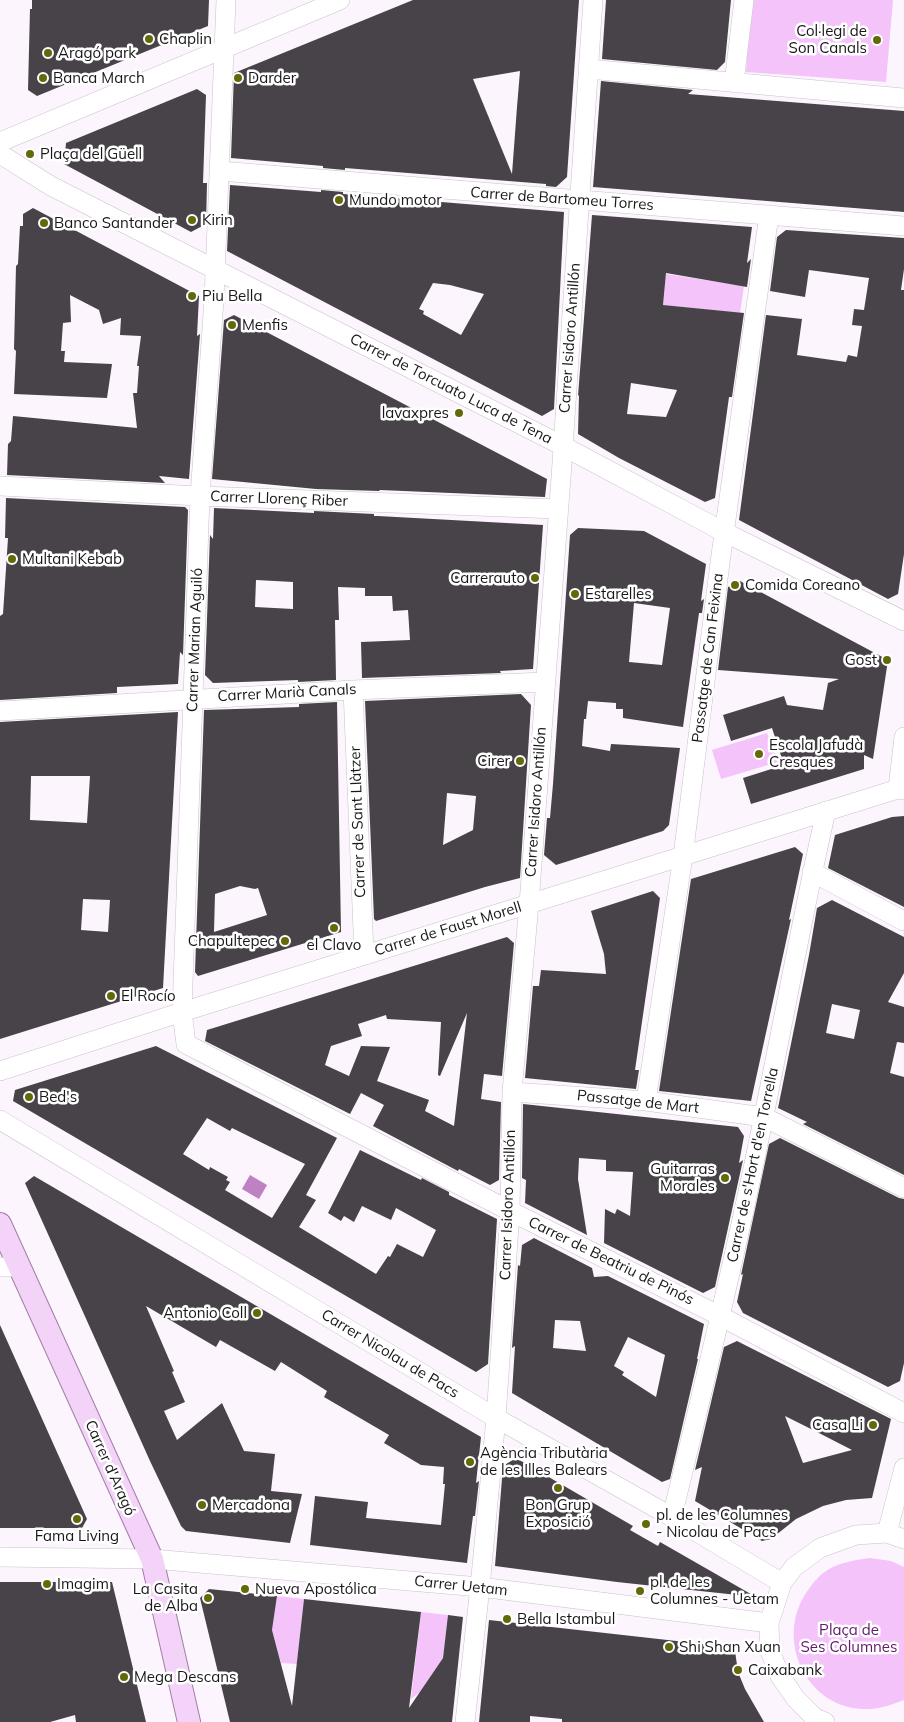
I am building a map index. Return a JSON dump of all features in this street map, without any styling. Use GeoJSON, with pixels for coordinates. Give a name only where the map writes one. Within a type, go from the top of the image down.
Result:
{"type":"FeatureCollection","features":[{"type":"Feature","properties":{"kind":"main road","name":"Carrer d'Aragó"},"geometry":{"type":"LineString","coordinates":[[0,1224],[9,1267],[152,1559],[189,1722]]}},
{"type":"Feature","properties":{"kind":"street","name":"Carrer Marian Aguiló"},"geometry":{"type":"LineString","coordinates":[[182,1012],[200,496],[215,268],[226,0]]}},
{"type":"Feature","properties":{"kind":"street"},"geometry":{"type":"LineString","coordinates":[[0,142],[340,0]]}},
{"type":"Feature","properties":{"kind":"street","name":"Carrer Isidoro Antillón"},"geometry":{"type":"LineString","coordinates":[[465,1722],[496,1418],[510,1211],[512,1092],[529,904],[563,446],[593,0]]}},
{"type":"Feature","properties":{"kind":"street"},"geometry":{"type":"LineString","coordinates":[[734,83],[744,0]]}},
{"type":"Feature","properties":{"kind":"street"},"geometry":{"type":"LineString","coordinates":[[588,69],[904,98]]}},
{"type":"Feature","properties":{"kind":"street","name":"Carrer de Torcuato Luca de Tena"},"geometry":{"type":"LineString","coordinates":[[0,154],[47,184],[563,446],[724,532],[904,621]]}},
{"type":"Feature","properties":{"kind":"street","name":"Carrer de Bartomeu Torres"},"geometry":{"type":"LineString","coordinates":[[220,171],[904,226]]}},
{"type":"Feature","properties":{"kind":"street","name":"Passatge de Can Feixina"},"geometry":{"type":"LineString","coordinates":[[646,1101],[683,856],[724,532],[769,215]]}},
{"type":"Feature","properties":{"kind":"street","name":"Carrer Llorenç Riber"},"geometry":{"type":"LineString","coordinates":[[0,486],[200,496],[558,509]]}},
{"type":"Feature","properties":{"kind":"street","name":"Carrer Marià Canals"},"geometry":{"type":"LineString","coordinates":[[0,711],[192,698],[545,682]]}},
{"type":"Feature","properties":{"kind":"street","name":"Carrer de Sant Llàtzer"},"geometry":{"type":"LineString","coordinates":[[353,690],[364,955]]}},
{"type":"Feature","properties":{"kind":"street"},"geometry":{"type":"LineString","coordinates":[[901,789],[904,738]]}},
{"type":"Feature","properties":{"kind":"street","name":"Carrer de Faust Morell"},"geometry":{"type":"LineString","coordinates":[[0,1071],[364,955],[901,789]]}},
{"type":"Feature","properties":{"kind":"street","name":"Carrer de s'Hort d'en Torrella"},"geometry":{"type":"LineString","coordinates":[[672,1517],[720,1316],[764,1117],[812,872],[826,811]]}},
{"type":"Feature","properties":{"kind":"street"},"geometry":{"type":"LineString","coordinates":[[812,872],[904,921]]}},
{"type":"Feature","properties":{"kind":"street","name":"Carrer de Beatriu de Pinós"},"geometry":{"type":"LineString","coordinates":[[182,1012],[186,1044],[510,1211],[720,1316],[904,1413]]}},
{"type":"Feature","properties":{"kind":"street","name":"Passatge de Mart"},"geometry":{"type":"LineString","coordinates":[[512,1092],[646,1101],[764,1117],[904,1188]]}},
{"type":"Feature","properties":{"kind":"street","name":"Carrer Nicolau de Pacs"},"geometry":{"type":"LineString","coordinates":[[0,1120],[496,1418],[672,1517],[782,1583]]}},
{"type":"Feature","properties":{"kind":"street"},"geometry":{"type":"LineString","coordinates":[[818,1721],[796,1699],[780,1676],[770,1651],[769,1623],[782,1583],[794,1567],[820,1548],[856,1535],[896,1536],[904,1468]]}},
{"type":"Feature","properties":{"kind":"street","name":"Carrer Uetam"},"geometry":{"type":"LineString","coordinates":[[0,1557],[152,1559],[480,1587],[769,1623]]}},
{"type":"Feature","properties":{"kind":"green space"},"geometry":{"type":"Polygon","coordinates":[[[751,0],[893,0],[886,82],[746,72],[751,0]]]}},
{"type":"Feature","properties":{"kind":"green space"},"geometry":{"type":"Polygon","coordinates":[[[666,274],[744,286],[740,313],[663,305],[666,274]]]}},
{"type":"Feature","properties":{"kind":"green space"},"geometry":{"type":"Polygon","coordinates":[[[767,733],[778,762],[721,779],[712,750],[767,733]]]}},
{"type":"Feature","properties":{"kind":"green space","name":"Plaça de Ses Columnes"},"geometry":{"type":"Polygon","coordinates":[[[870,1558],[891,1561],[904,1567],[904,1700],[879,1708],[863,1709],[843,1705],[826,1697],[812,1684],[801,1668],[795,1650],[794,1631],[797,1611],[806,1593],[819,1577],[829,1569],[839,1565],[870,1558]]]}},
{"type":"Feature","properties":{"kind":"green space"},"geometry":{"type":"Polygon","coordinates":[[[277,1596],[304,1599],[297,1664],[281,1663],[272,1630],[277,1596]]]}},
{"type":"Feature","properties":{"kind":"green space"},"geometry":{"type":"Polygon","coordinates":[[[421,1612],[448,1615],[443,1658],[420,1692],[411,1699],[421,1612]]]}},
{"type":"Feature","properties":{"kind":"shaded area"},"geometry":{"type":"Polygon","coordinates":[[[250,1175],[267,1185],[259,1199],[242,1189],[250,1175]]]}},
{"type":"Feature","properties":{"kind":"building"},"geometry":{"type":"Polygon","coordinates":[[[32,0],[209,0],[208,26],[37,96],[28,90],[30,9],[32,9],[32,0]]]}},
{"type":"Feature","properties":{"kind":"building"},"geometry":{"type":"Polygon","coordinates":[[[413,0],[579,0],[567,177],[556,187],[546,186],[546,184],[345,168],[345,170],[323,168],[323,166],[231,158],[234,73],[413,0]],[[520,71],[473,79],[512,174],[520,71]]]}},
{"type":"Feature","properties":{"kind":"building"},"geometry":{"type":"Polygon","coordinates":[[[606,0],[731,0],[725,62],[717,70],[602,59],[606,0]]]}},
{"type":"Feature","properties":{"kind":"building"},"geometry":{"type":"Polygon","coordinates":[[[601,81],[693,90],[688,94],[904,111],[904,212],[593,187],[601,81]]]}},
{"type":"Feature","properties":{"kind":"building"},"geometry":{"type":"Polygon","coordinates":[[[197,89],[206,95],[203,183],[207,183],[206,224],[191,232],[64,164],[66,143],[197,89]]]}},
{"type":"Feature","properties":{"kind":"building"},"geometry":{"type":"Polygon","coordinates":[[[230,185],[321,192],[321,190],[343,192],[343,194],[564,212],[554,409],[542,416],[227,251],[230,185]],[[433,283],[419,309],[424,311],[423,314],[461,335],[484,294],[450,285],[433,283]]]}},
{"type":"Feature","properties":{"kind":"building"},"geometry":{"type":"Polygon","coordinates":[[[33,208],[199,296],[197,336],[200,334],[189,479],[159,476],[165,483],[7,475],[8,444],[11,441],[13,416],[137,428],[133,393],[137,393],[139,366],[137,366],[141,336],[120,335],[121,318],[103,324],[99,310],[70,295],[71,322],[63,323],[61,351],[65,351],[64,362],[112,364],[107,398],[14,394],[16,266],[18,264],[20,226],[23,226],[23,214],[33,208]]]}},
{"type":"Feature","properties":{"kind":"building"},"geometry":{"type":"Polygon","coordinates":[[[592,215],[752,227],[747,263],[751,259],[747,287],[666,273],[663,305],[744,313],[732,397],[729,397],[715,498],[705,502],[619,458],[578,434],[578,396],[592,215]],[[631,383],[627,414],[666,417],[677,390],[631,383]]]}},
{"type":"Feature","properties":{"kind":"building"},"geometry":{"type":"Polygon","coordinates":[[[786,230],[904,238],[904,269],[901,290],[904,290],[904,554],[898,594],[888,599],[739,520],[766,315],[802,319],[797,355],[846,362],[848,355],[857,357],[862,326],[852,325],[854,309],[864,310],[869,278],[809,270],[805,297],[770,291],[777,237],[786,230]]]}},
{"type":"Feature","properties":{"kind":"building"},"geometry":{"type":"Polygon","coordinates":[[[234,315],[547,479],[545,497],[316,489],[212,479],[224,320],[234,315]]]}},
{"type":"Feature","properties":{"kind":"building"},"geometry":{"type":"Polygon","coordinates":[[[6,498],[185,507],[188,510],[183,655],[180,652],[178,684],[117,687],[117,693],[0,700],[0,616],[3,614],[8,538],[5,538],[6,498]]]}},
{"type":"Feature","properties":{"kind":"building"},"geometry":{"type":"Polygon","coordinates":[[[214,508],[374,514],[374,516],[543,525],[533,669],[500,671],[501,673],[362,678],[361,642],[410,640],[408,610],[393,611],[392,596],[365,596],[365,588],[338,587],[339,620],[335,620],[336,680],[213,683],[205,675],[210,535],[213,539],[214,508]],[[256,580],[255,607],[293,609],[293,582],[256,580]]]}},
{"type":"Feature","properties":{"kind":"building"},"geometry":{"type":"Polygon","coordinates":[[[578,528],[644,531],[706,564],[701,601],[704,599],[702,613],[699,613],[683,727],[623,718],[623,709],[616,709],[616,703],[588,701],[586,719],[584,719],[582,746],[610,751],[611,744],[680,748],[669,825],[663,831],[556,865],[544,855],[547,818],[550,818],[553,784],[570,535],[578,528]],[[634,603],[629,662],[662,665],[670,608],[634,603]]]}},
{"type":"Feature","properties":{"kind":"building"},"geometry":{"type":"Polygon","coordinates":[[[740,581],[888,660],[873,759],[864,755],[864,769],[751,804],[743,778],[784,765],[772,728],[731,741],[723,715],[784,696],[787,705],[823,710],[828,683],[839,679],[718,670],[728,587],[740,581]]]}},
{"type":"Feature","properties":{"kind":"building"},"geometry":{"type":"Polygon","coordinates":[[[521,694],[531,705],[520,878],[376,921],[374,919],[365,701],[521,694]],[[447,793],[443,845],[473,830],[476,796],[447,793]]]}},
{"type":"Feature","properties":{"kind":"building"},"geometry":{"type":"Polygon","coordinates":[[[337,702],[341,932],[198,976],[195,972],[204,710],[299,707],[299,704],[337,702]],[[240,886],[215,894],[214,932],[267,915],[258,888],[240,886]]]}},
{"type":"Feature","properties":{"kind":"building"},"geometry":{"type":"Polygon","coordinates":[[[178,712],[163,988],[0,1039],[0,722],[178,712]],[[31,776],[30,820],[87,823],[90,776],[31,776]],[[83,899],[81,930],[108,932],[110,900],[83,899]]]}},
{"type":"Feature","properties":{"kind":"building"},"geometry":{"type":"Polygon","coordinates":[[[904,816],[904,907],[828,868],[835,835],[892,817],[904,816]]]}},
{"type":"Feature","properties":{"kind":"building"},"geometry":{"type":"Polygon","coordinates":[[[795,847],[803,854],[789,920],[791,919],[751,1101],[659,1091],[691,879],[795,847]]]}},
{"type":"Feature","properties":{"kind":"building"},"geometry":{"type":"Polygon","coordinates":[[[653,891],[660,898],[635,1070],[639,1070],[636,1089],[525,1078],[533,986],[539,986],[541,970],[606,974],[604,954],[591,911],[653,891]]]}},
{"type":"Feature","properties":{"kind":"building"},"geometry":{"type":"Polygon","coordinates":[[[832,900],[904,937],[904,973],[888,1002],[904,1007],[904,1043],[897,1042],[890,1073],[904,1077],[904,1175],[803,1124],[807,1122],[778,1108],[817,908],[832,900]],[[832,1004],[826,1033],[854,1039],[860,1010],[832,1004]]]}},
{"type":"Feature","properties":{"kind":"building"},"geometry":{"type":"Polygon","coordinates":[[[507,937],[514,943],[502,1076],[484,1074],[481,1099],[501,1102],[499,1180],[490,1185],[459,1169],[458,1171],[373,1126],[384,1105],[361,1093],[350,1114],[205,1041],[207,1030],[507,937]],[[467,1013],[440,1076],[438,1075],[441,1022],[387,1019],[386,1015],[358,1024],[362,1036],[331,1046],[325,1065],[349,1076],[361,1046],[390,1047],[377,1081],[429,1100],[425,1111],[454,1126],[467,1013]]]}},
{"type":"Feature","properties":{"kind":"building"},"geometry":{"type":"Polygon","coordinates":[[[156,1046],[337,1138],[306,1195],[316,1200],[299,1227],[376,1274],[388,1256],[390,1257],[397,1244],[423,1257],[436,1230],[396,1208],[391,1220],[362,1206],[354,1222],[344,1216],[341,1221],[328,1213],[360,1150],[421,1180],[422,1178],[449,1192],[449,1195],[497,1219],[488,1364],[476,1372],[13,1101],[15,1090],[156,1046]],[[207,1118],[183,1154],[209,1170],[210,1167],[228,1177],[226,1180],[230,1182],[225,1190],[272,1218],[305,1164],[232,1128],[230,1131],[207,1118]]]}},
{"type":"Feature","properties":{"kind":"building"},"geometry":{"type":"Polygon","coordinates":[[[523,1104],[738,1127],[744,1136],[739,1163],[743,1160],[715,1287],[703,1293],[604,1243],[605,1209],[615,1214],[617,1209],[630,1216],[633,1172],[606,1171],[606,1160],[579,1158],[578,1179],[587,1235],[525,1203],[526,1180],[522,1178],[523,1104]]]}},
{"type":"Feature","properties":{"kind":"building"},"geometry":{"type":"Polygon","coordinates":[[[780,1138],[904,1199],[904,1363],[900,1381],[888,1387],[743,1313],[737,1302],[769,1144],[780,1138]]]}},
{"type":"Feature","properties":{"kind":"building"},"geometry":{"type":"Polygon","coordinates":[[[34,1176],[481,1437],[476,1483],[479,1481],[467,1563],[310,1545],[315,1496],[368,1502],[366,1518],[441,1525],[445,1484],[443,1484],[444,1467],[421,1465],[384,1443],[389,1435],[324,1397],[327,1391],[281,1362],[275,1371],[220,1340],[216,1347],[146,1306],[185,1402],[164,1411],[177,1440],[222,1403],[244,1451],[275,1454],[271,1491],[302,1494],[290,1543],[186,1531],[181,1526],[150,1461],[25,1183],[34,1176]]]}},
{"type":"Feature","properties":{"kind":"building"},"geometry":{"type":"Polygon","coordinates":[[[534,1238],[592,1268],[594,1277],[608,1276],[704,1324],[698,1359],[670,1479],[662,1482],[512,1393],[515,1346],[512,1348],[518,1265],[520,1266],[522,1245],[534,1238]],[[555,1320],[553,1348],[586,1351],[580,1321],[555,1320]],[[628,1337],[614,1366],[624,1372],[622,1375],[656,1397],[665,1355],[628,1337]]]}},
{"type":"Feature","properties":{"kind":"building"},"geometry":{"type":"Polygon","coordinates":[[[0,1325],[87,1519],[82,1528],[0,1528],[0,1325]]]}},
{"type":"Feature","properties":{"kind":"building"},"geometry":{"type":"Polygon","coordinates":[[[737,1341],[891,1419],[872,1498],[846,1500],[823,1506],[796,1519],[771,1539],[762,1541],[695,1501],[702,1467],[695,1470],[724,1347],[737,1341]],[[785,1416],[803,1463],[852,1450],[785,1416]]]}},
{"type":"Feature","properties":{"kind":"building"},"geometry":{"type":"Polygon","coordinates":[[[516,1458],[633,1526],[630,1530],[658,1546],[660,1542],[756,1597],[495,1566],[503,1466],[516,1458]]]}},
{"type":"Feature","properties":{"kind":"building"},"geometry":{"type":"Polygon","coordinates":[[[0,1582],[112,1582],[146,1722],[76,1722],[75,1715],[50,1722],[0,1722],[0,1582]]]}},
{"type":"Feature","properties":{"kind":"building"},"geometry":{"type":"Polygon","coordinates":[[[209,1589],[277,1596],[272,1630],[292,1706],[304,1599],[421,1612],[409,1708],[443,1658],[448,1615],[463,1617],[452,1722],[230,1722],[200,1598],[209,1589]]]}},
{"type":"Feature","properties":{"kind":"building"},"geometry":{"type":"Polygon","coordinates":[[[489,1620],[730,1647],[735,1651],[738,1672],[745,1689],[764,1722],[562,1722],[562,1719],[530,1716],[530,1722],[479,1722],[489,1620]]]}},
{"type":"Feature","properties":{"kind":"place","name":"Chaplin"},"geometry":{"type":"Point","coordinates":[149,39]}},
{"type":"Feature","properties":{"kind":"place","name":"Col·legi de Son Canals"},"geometry":{"type":"Point","coordinates":[877,40]}},
{"type":"Feature","properties":{"kind":"place","name":"Aragó park"},"geometry":{"type":"Point","coordinates":[48,53]}},
{"type":"Feature","properties":{"kind":"place","name":"Banca March"},"geometry":{"type":"Point","coordinates":[43,78]}},
{"type":"Feature","properties":{"kind":"place","name":"Darder"},"geometry":{"type":"Point","coordinates":[238,78]}},
{"type":"Feature","properties":{"kind":"place","name":"Plaça del Güell"},"geometry":{"type":"Point","coordinates":[30,154]}},
{"type":"Feature","properties":{"kind":"place","name":"Mundo motor"},"geometry":{"type":"Point","coordinates":[339,200]}},
{"type":"Feature","properties":{"kind":"place","name":"Kirin"},"geometry":{"type":"Point","coordinates":[192,220]}},
{"type":"Feature","properties":{"kind":"place","name":"Banco Santander"},"geometry":{"type":"Point","coordinates":[44,223]}},
{"type":"Feature","properties":{"kind":"place","name":"Piu Bella"},"geometry":{"type":"Point","coordinates":[192,296]}},
{"type":"Feature","properties":{"kind":"place","name":"Menfis"},"geometry":{"type":"Point","coordinates":[232,325]}},
{"type":"Feature","properties":{"kind":"place","name":"lavaxpres"},"geometry":{"type":"Point","coordinates":[459,413]}},
{"type":"Feature","properties":{"kind":"place","name":"Multani Kebab"},"geometry":{"type":"Point","coordinates":[12,559]}},
{"type":"Feature","properties":{"kind":"place","name":"Carrerauto"},"geometry":{"type":"Point","coordinates":[535,578]}},
{"type":"Feature","properties":{"kind":"place","name":"Comida Coreano"},"geometry":{"type":"Point","coordinates":[735,585]}},
{"type":"Feature","properties":{"kind":"place","name":"Estarelles"},"geometry":{"type":"Point","coordinates":[575,594]}},
{"type":"Feature","properties":{"kind":"place","name":"Gost"},"geometry":{"type":"Point","coordinates":[887,660]}},
{"type":"Feature","properties":{"kind":"place","name":"Escola Jafudà Cresques"},"geometry":{"type":"Point","coordinates":[759,754]}},
{"type":"Feature","properties":{"kind":"place","name":"Cirer"},"geometry":{"type":"Point","coordinates":[520,761]}},
{"type":"Feature","properties":{"kind":"place","name":"el Clavo"},"geometry":{"type":"Point","coordinates":[334,928]}},
{"type":"Feature","properties":{"kind":"place","name":"Chapultepec"},"geometry":{"type":"Point","coordinates":[285,941]}},
{"type":"Feature","properties":{"kind":"place","name":"El Rocío"},"geometry":{"type":"Point","coordinates":[111,996]}},
{"type":"Feature","properties":{"kind":"place","name":"Bed's"},"geometry":{"type":"Point","coordinates":[29,1097]}},
{"type":"Feature","properties":{"kind":"place","name":"Guitarras Morales"},"geometry":{"type":"Point","coordinates":[725,1178]}},
{"type":"Feature","properties":{"kind":"place","name":"Antonio Coll"},"geometry":{"type":"Point","coordinates":[257,1313]}},
{"type":"Feature","properties":{"kind":"place","name":"Casa Li"},"geometry":{"type":"Point","coordinates":[873,1425]}},
{"type":"Feature","properties":{"kind":"place","name":"Agència Tributària de les Illes Balears"},"geometry":{"type":"Point","coordinates":[470,1462]}},
{"type":"Feature","properties":{"kind":"place","name":"Bon Grup Exposició"},"geometry":{"type":"Point","coordinates":[558,1488]}},
{"type":"Feature","properties":{"kind":"place","name":"Mercadona"},"geometry":{"type":"Point","coordinates":[202,1505]}},
{"type":"Feature","properties":{"kind":"place","name":"Fama Living"},"geometry":{"type":"Point","coordinates":[77,1519]}},
{"type":"Feature","properties":{"kind":"place","name":"pl. de les Columnes - Nicolau de Pacs"},"geometry":{"type":"Point","coordinates":[646,1524]}},
{"type":"Feature","properties":{"kind":"place","name":"Imagim"},"geometry":{"type":"Point","coordinates":[47,1584]}},
{"type":"Feature","properties":{"kind":"place","name":"Nueva Apostólica"},"geometry":{"type":"Point","coordinates":[245,1589]}},
{"type":"Feature","properties":{"kind":"place","name":"pl. de les Columnes - Uetam"},"geometry":{"type":"Point","coordinates":[640,1591]}},
{"type":"Feature","properties":{"kind":"place","name":"La Casita de Alba"},"geometry":{"type":"Point","coordinates":[208,1598]}},
{"type":"Feature","properties":{"kind":"place","name":"Bella Istambul"},"geometry":{"type":"Point","coordinates":[507,1619]}},
{"type":"Feature","properties":{"kind":"place","name":"Shi Shan Xuan"},"geometry":{"type":"Point","coordinates":[669,1647]}},
{"type":"Feature","properties":{"kind":"place","name":"Caixabank"},"geometry":{"type":"Point","coordinates":[738,1670]}},
{"type":"Feature","properties":{"kind":"place","name":"Mega Descans"},"geometry":{"type":"Point","coordinates":[124,1677]}}]}
